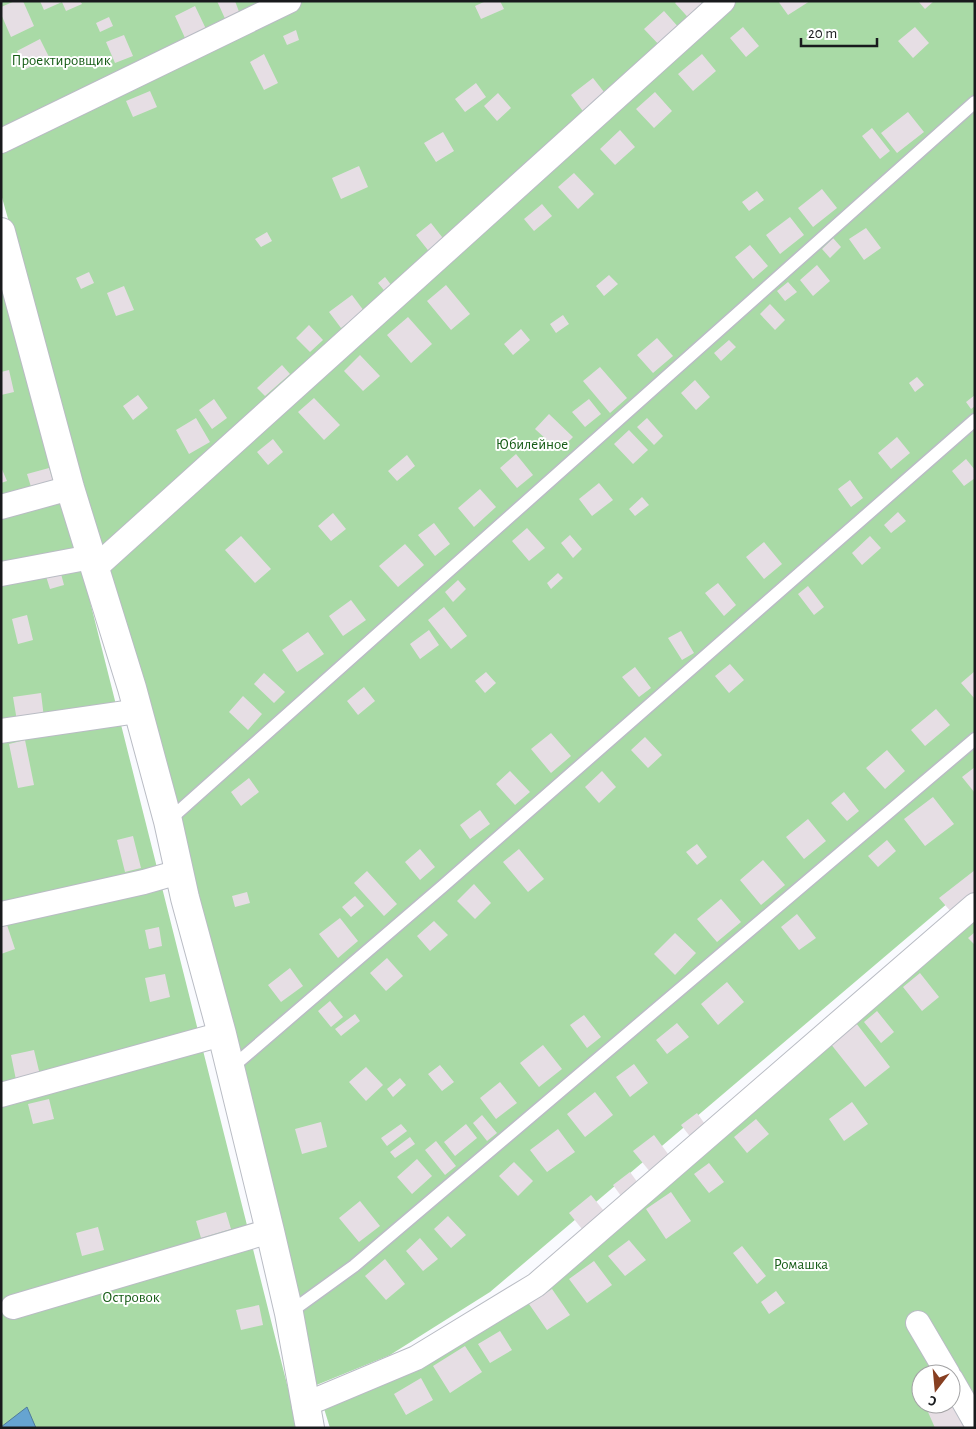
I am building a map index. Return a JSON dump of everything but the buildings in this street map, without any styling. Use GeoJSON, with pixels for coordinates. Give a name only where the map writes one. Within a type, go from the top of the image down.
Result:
{"type":"FeatureCollection","features":[{"type":"Feature","properties":{"kind":"street"},"geometry":{"type":"LineString","coordinates":[[1,142],[289,1]]}},
{"type":"Feature","properties":{"kind":"street"},"geometry":{"type":"LineString","coordinates":[[1,574],[93,562],[723,1]]}},
{"type":"Feature","properties":{"kind":"street"},"geometry":{"type":"LineString","coordinates":[[1,232],[70,488],[138,711],[168,821],[179,872],[231,1068],[270,1231],[289,1313],[307,1416],[416,1358],[536,1285],[975,905]]}},
{"type":"Feature","properties":{"kind":"street"},"geometry":{"type":"LineString","coordinates":[[1,506],[70,488]]}},
{"type":"Feature","properties":{"kind":"street"},"geometry":{"type":"LineString","coordinates":[[1,731],[138,711]]}},
{"type":"Feature","properties":{"kind":"street"},"geometry":{"type":"LineString","coordinates":[[1,914],[144,882],[179,872]]}},
{"type":"Feature","properties":{"kind":"street"},"geometry":{"type":"LineString","coordinates":[[1,1095],[222,1034]]}},
{"type":"Feature","properties":{"kind":"street"},"geometry":{"type":"LineString","coordinates":[[13,1307],[270,1231]]}},
{"type":"Feature","properties":{"kind":"street"},"geometry":{"type":"LineString","coordinates":[[918,1323],[942,1364]]}},
{"type":"Feature","properties":{"kind":"street"},"geometry":{"type":"LineString","coordinates":[[961,1396],[975,1421]]}},
{"type":"Feature","properties":{"kind":"lane"},"geometry":{"type":"LineString","coordinates":[[168,821],[975,102]]}},
{"type":"Feature","properties":{"kind":"lane"},"geometry":{"type":"LineString","coordinates":[[231,1068],[451,879],[975,420]]}},
{"type":"Feature","properties":{"kind":"lane"},"geometry":{"type":"LineString","coordinates":[[289,1313],[362,1259],[975,738]]}},
{"type":"Feature","properties":{"kind":"green space","name":"Юбилейное"},"geometry":{"type":"Polygon","coordinates":[[[1,1],[975,1],[975,880],[490,1292],[390,1355],[314,1386],[165,774],[1,194],[1,1]]]}},
{"type":"Feature","properties":{"kind":"green space","name":"Островок"},"geometry":{"type":"Polygon","coordinates":[[[1,278],[66,506],[298,1428],[1,1428],[1,278]]]}},
{"type":"Feature","properties":{"kind":"green space","name":"Ромашка"},"geometry":{"type":"Polygon","coordinates":[[[975,903],[975,1428],[330,1428],[322,1402],[497,1308],[975,903]]]}},
{"type":"Feature","properties":{"kind":"water"},"geometry":{"type":"Polygon","coordinates":[[[27,1407],[36,1428],[1,1428],[1,1427],[27,1407]]]}},
{"type":"Feature","properties":{"kind":"park label","name":"Проектировщик"},"geometry":{"type":"Point","coordinates":[61,60]}}]}
